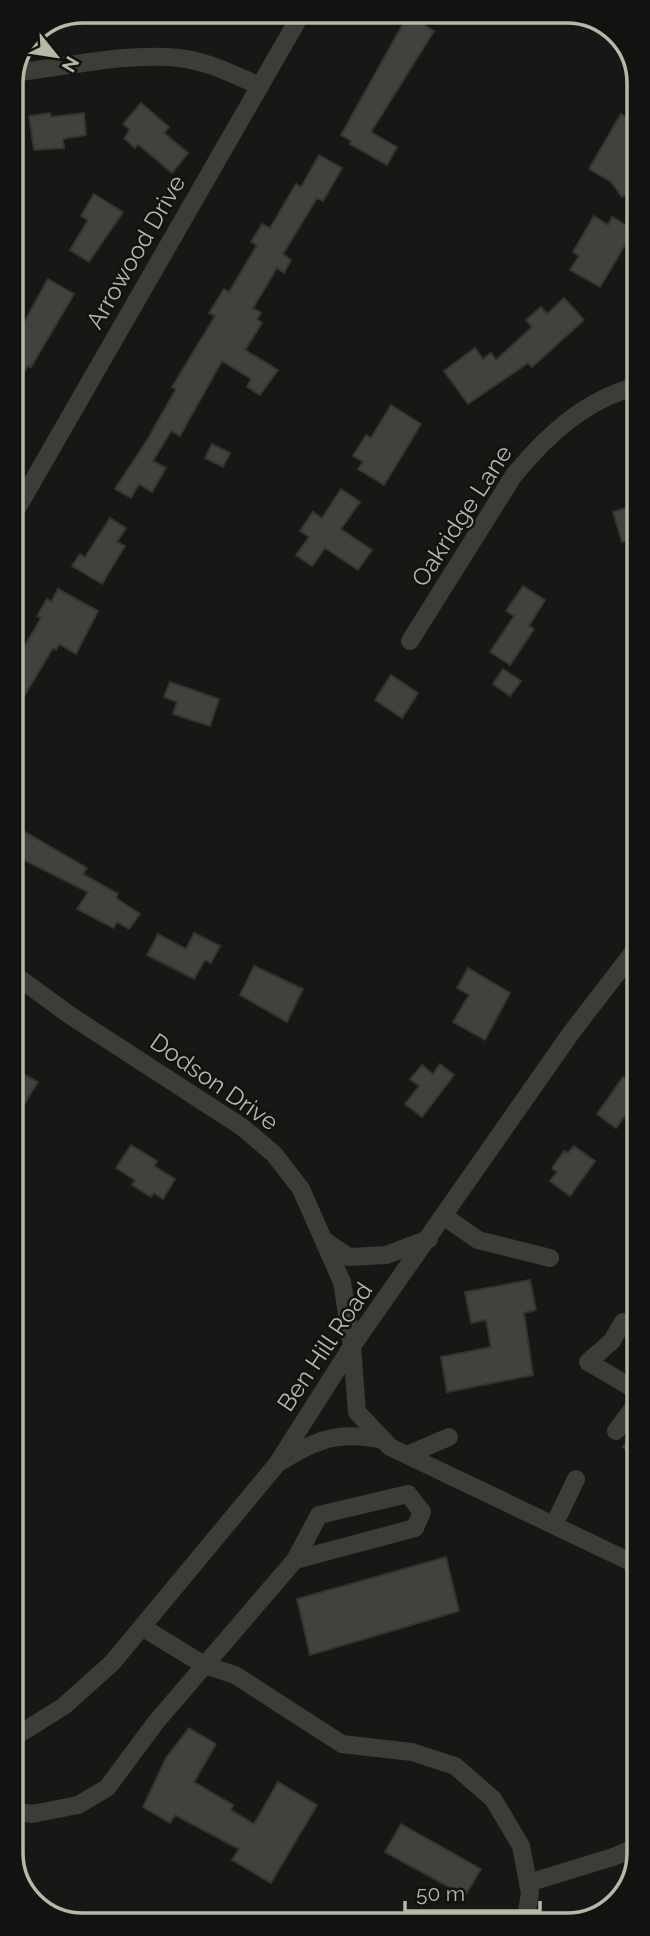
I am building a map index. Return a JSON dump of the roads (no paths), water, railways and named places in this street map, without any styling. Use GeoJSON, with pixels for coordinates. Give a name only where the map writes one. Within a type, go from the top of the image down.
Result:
{"type":"FeatureCollection","features":[{"type":"Feature","properties":{"kind":"street","name":"Arrowood Drive"},"geometry":{"type":"LineString","coordinates":[[23,498],[296,23]]}},
{"type":"Feature","properties":{"kind":"street"},"geometry":{"type":"LineString","coordinates":[[24,72],[150,56],[181,58],[211,65],[260,86]]}},
{"type":"Feature","properties":{"kind":"street","name":"Oakridge Lane"},"geometry":{"type":"LineString","coordinates":[[410,641],[514,475],[531,454],[573,417],[608,397],[627,390]]}},
{"type":"Feature","properties":{"kind":"street","name":"Ben Hill Road"},"geometry":{"type":"LineString","coordinates":[[23,1732],[64,1706],[112,1663],[276,1464],[352,1346],[445,1217],[571,1033],[627,960]]}},
{"type":"Feature","properties":{"kind":"street","name":"Dodson Drive"},"geometry":{"type":"LineString","coordinates":[[23,980],[250,1133],[274,1154],[301,1189],[342,1282],[352,1346],[357,1412],[383,1440],[407,1455],[627,1560]]}},
{"type":"Feature","properties":{"kind":"street"},"geometry":{"type":"LineString","coordinates":[[445,1217],[478,1240],[550,1258]]}},
{"type":"Feature","properties":{"kind":"street"},"geometry":{"type":"LineString","coordinates":[[325,1241],[349,1257],[386,1255],[429,1239]]}},
{"type":"Feature","properties":{"kind":"street"},"geometry":{"type":"LineString","coordinates":[[623,1322],[612,1340],[587,1362],[627,1385]]}},
{"type":"Feature","properties":{"kind":"street"},"geometry":{"type":"LineString","coordinates":[[616,1431],[627,1416]]}},
{"type":"Feature","properties":{"kind":"street"},"geometry":{"type":"LineString","coordinates":[[276,1464],[313,1441],[356,1434],[383,1440]]}},
{"type":"Feature","properties":{"kind":"street"},"geometry":{"type":"LineString","coordinates":[[407,1455],[449,1437]]}},
{"type":"Feature","properties":{"kind":"street"},"geometry":{"type":"LineString","coordinates":[[554,1525],[576,1479]]}},
{"type":"Feature","properties":{"kind":"street"},"geometry":{"type":"LineString","coordinates":[[23,1813],[32,1814],[78,1805],[107,1788],[156,1722],[295,1560],[319,1515],[408,1494],[422,1512],[415,1528],[295,1560]]}},
{"type":"Feature","properties":{"kind":"street"},"geometry":{"type":"LineString","coordinates":[[142,1627],[204,1665],[235,1675],[342,1744],[412,1752],[455,1766],[493,1799],[521,1846],[530,1893],[527,1913]]}},
{"type":"Feature","properties":{"kind":"street"},"geometry":{"type":"LineString","coordinates":[[528,1883],[627,1851]]}}]}
